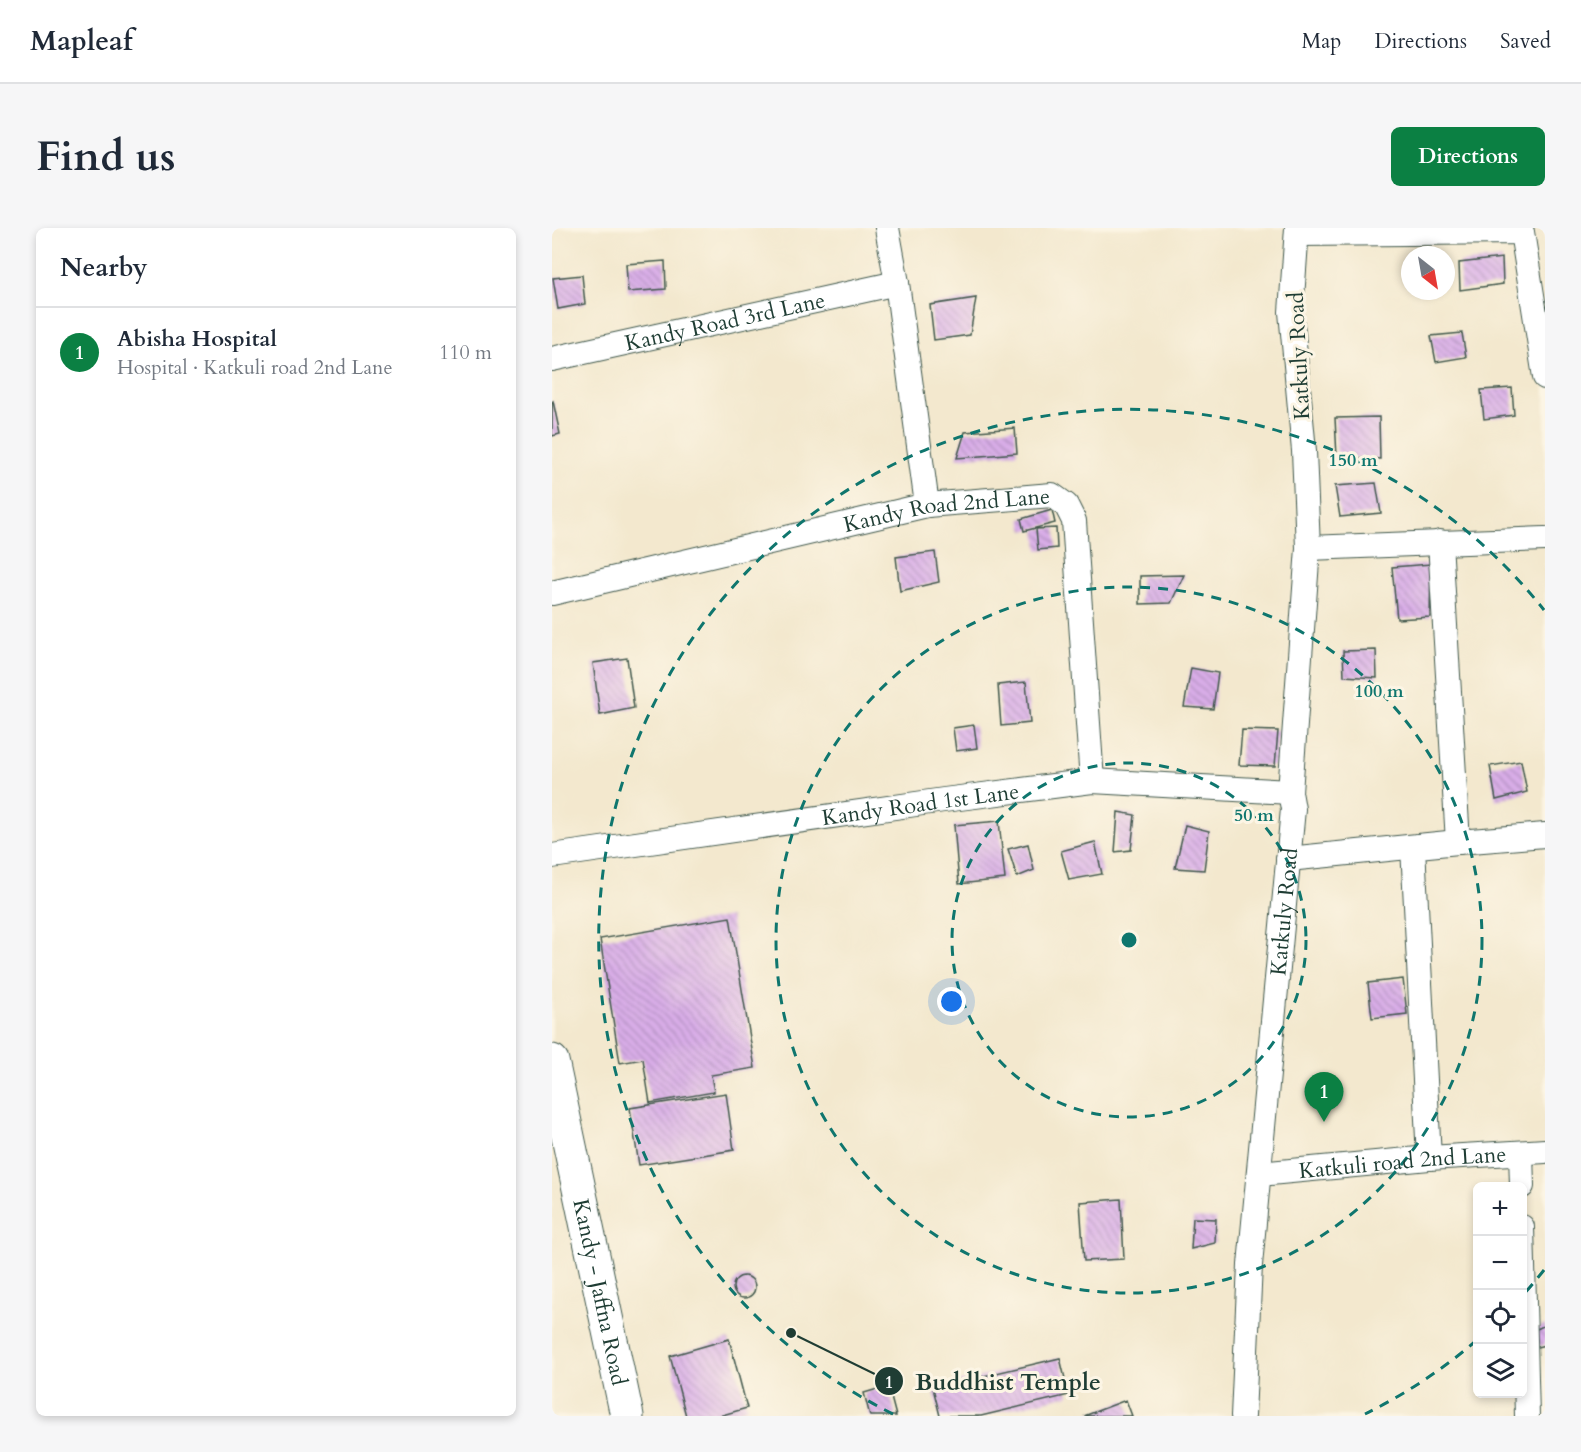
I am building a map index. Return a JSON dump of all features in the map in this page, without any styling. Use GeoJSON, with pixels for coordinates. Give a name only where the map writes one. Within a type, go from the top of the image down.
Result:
{"type":"FeatureCollection","features":[{"type":"Feature","properties":{"kind":"highway","name":"Kandy - Jaffna Road"},"geometry":{"type":"LineString","coordinates":[[552,1061],[627,1416]]}},
{"type":"Feature","properties":{"kind":"street"},"geometry":{"type":"LineString","coordinates":[[887,228],[897,283],[927,505]]}},
{"type":"Feature","properties":{"kind":"street"},"geometry":{"type":"LineString","coordinates":[[1297,231],[1522,232],[1545,377]]}},
{"type":"Feature","properties":{"kind":"street","name":"Katkuly Road"},"geometry":{"type":"LineString","coordinates":[[1243,1416],[1250,1265],[1293,809],[1290,792],[1308,548],[1304,451],[1291,312],[1297,231]]}},
{"type":"Feature","properties":{"kind":"street","name":"Kandy Road 3rd Lane"},"geometry":{"type":"LineString","coordinates":[[552,359],[897,283]]}},
{"type":"Feature","properties":{"kind":"street","name":"Kandy Road 2nd Lane"},"geometry":{"type":"LineString","coordinates":[[552,593],[927,505],[1052,495],[1066,505],[1074,521],[1092,781]]}},
{"type":"Feature","properties":{"kind":"street"},"geometry":{"type":"LineString","coordinates":[[1308,548],[1545,539]]}},
{"type":"Feature","properties":{"kind":"street"},"geometry":{"type":"LineString","coordinates":[[1440,542],[1458,842]]}},
{"type":"Feature","properties":{"kind":"street","name":"Kandy Road 1st Lane"},"geometry":{"type":"LineString","coordinates":[[552,855],[1092,781],[1290,792]]}},
{"type":"Feature","properties":{"kind":"street"},"geometry":{"type":"LineString","coordinates":[[1288,859],[1545,835]]}},
{"type":"Feature","properties":{"kind":"street"},"geometry":{"type":"LineString","coordinates":[[1413,847],[1429,1158]]}},
{"type":"Feature","properties":{"kind":"street","name":"Katkuli road 2nd Lane"},"geometry":{"type":"LineString","coordinates":[[1259,1174],[1545,1150]]}},
{"type":"Feature","properties":{"kind":"street"},"geometry":{"type":"LineString","coordinates":[[1521,1153],[1521,1182]]}},
{"type":"Feature","properties":{"kind":"street"},"geometry":{"type":"LineString","coordinates":[[1522,1236],[1527,1416]]}},
{"type":"Feature","properties":{"kind":"building"},"geometry":{"type":"Polygon","coordinates":[[[1502,258],[1503,284],[1460,290],[1459,263],[1502,258]]]}},
{"type":"Feature","properties":{"kind":"building"},"geometry":{"type":"Polygon","coordinates":[[[665,261],[666,289],[628,292],[626,264],[665,261]]]}},
{"type":"Feature","properties":{"kind":"building"},"geometry":{"type":"Polygon","coordinates":[[[582,275],[585,304],[558,309],[553,278],[582,275]]]}},
{"type":"Feature","properties":{"kind":"building"},"geometry":{"type":"Polygon","coordinates":[[[976,298],[970,335],[934,340],[930,305],[976,298]]]}},
{"type":"Feature","properties":{"kind":"building"},"geometry":{"type":"Polygon","coordinates":[[[1462,333],[1466,357],[1436,362],[1431,336],[1462,333]]]}},
{"type":"Feature","properties":{"kind":"building"},"geometry":{"type":"Polygon","coordinates":[[[1512,388],[1514,415],[1484,419],[1481,390],[1512,388]]]}},
{"type":"Feature","properties":{"kind":"building"},"geometry":{"type":"Polygon","coordinates":[[[552,402],[560,434],[552,436],[552,402]]]}},
{"type":"Feature","properties":{"kind":"building"},"geometry":{"type":"Polygon","coordinates":[[[1379,417],[1380,459],[1337,457],[1335,418],[1379,417]]]}},
{"type":"Feature","properties":{"kind":"building"},"geometry":{"type":"Polygon","coordinates":[[[1015,428],[1017,453],[957,458],[965,432],[1015,428]]]}},
{"type":"Feature","properties":{"kind":"building"},"geometry":{"type":"Polygon","coordinates":[[[1376,483],[1381,513],[1340,517],[1335,486],[1376,483]]]}},
{"type":"Feature","properties":{"kind":"building"},"geometry":{"type":"Polygon","coordinates":[[[1052,510],[1055,523],[1024,531],[1021,519],[1052,510]]]}},
{"type":"Feature","properties":{"kind":"building"},"geometry":{"type":"Polygon","coordinates":[[[1056,528],[1057,548],[1038,550],[1036,529],[1056,528]]]}},
{"type":"Feature","properties":{"kind":"building"},"geometry":{"type":"Polygon","coordinates":[[[935,552],[939,582],[900,591],[896,557],[935,552]]]}},
{"type":"Feature","properties":{"kind":"building"},"geometry":{"type":"Polygon","coordinates":[[[1431,564],[1430,617],[1397,619],[1392,567],[1431,564]]]}},
{"type":"Feature","properties":{"kind":"building"},"geometry":{"type":"Polygon","coordinates":[[[1184,575],[1171,603],[1140,604],[1140,576],[1184,575]]]}},
{"type":"Feature","properties":{"kind":"building"},"geometry":{"type":"Polygon","coordinates":[[[1376,650],[1377,678],[1344,676],[1343,651],[1376,650]]]}},
{"type":"Feature","properties":{"kind":"building"},"geometry":{"type":"Polygon","coordinates":[[[627,658],[634,708],[600,715],[593,663],[627,658]]]}},
{"type":"Feature","properties":{"kind":"building"},"geometry":{"type":"Polygon","coordinates":[[[1191,668],[1218,673],[1213,709],[1184,707],[1191,668]]]}},
{"type":"Feature","properties":{"kind":"building"},"geometry":{"type":"Polygon","coordinates":[[[1026,682],[1030,723],[1001,726],[998,685],[1026,682]]]}},
{"type":"Feature","properties":{"kind":"building"},"geometry":{"type":"Polygon","coordinates":[[[974,725],[977,748],[956,751],[953,728],[974,725]]]}},
{"type":"Feature","properties":{"kind":"building"},"geometry":{"type":"Polygon","coordinates":[[[1242,730],[1278,731],[1275,766],[1239,765],[1242,730]]]}},
{"type":"Feature","properties":{"kind":"building"},"geometry":{"type":"Polygon","coordinates":[[[1521,761],[1527,792],[1496,800],[1490,766],[1521,761]]]}},
{"type":"Feature","properties":{"kind":"building"},"geometry":{"type":"Polygon","coordinates":[[[1118,812],[1135,815],[1131,850],[1115,852],[1118,812]]]}},
{"type":"Feature","properties":{"kind":"building"},"geometry":{"type":"Polygon","coordinates":[[[999,821],[1005,879],[959,884],[954,825],[999,821]]]}},
{"type":"Feature","properties":{"kind":"building"},"geometry":{"type":"Polygon","coordinates":[[[1185,825],[1209,831],[1204,870],[1175,868],[1185,825]]]}},
{"type":"Feature","properties":{"kind":"building"},"geometry":{"type":"Polygon","coordinates":[[[1095,842],[1102,874],[1069,880],[1061,851],[1095,842]]]}},
{"type":"Feature","properties":{"kind":"building"},"geometry":{"type":"Polygon","coordinates":[[[1028,844],[1034,870],[1017,877],[1008,849],[1028,844]]]}},
{"type":"Feature","properties":{"kind":"building"},"geometry":{"type":"Polygon","coordinates":[[[730,917],[755,1068],[711,1075],[714,1092],[650,1103],[643,1059],[620,1063],[600,939],[730,917]]]}},
{"type":"Feature","properties":{"kind":"building"},"geometry":{"type":"Polygon","coordinates":[[[1403,979],[1407,1014],[1372,1018],[1368,983],[1403,979]]]}},
{"type":"Feature","properties":{"kind":"building"},"geometry":{"type":"Polygon","coordinates":[[[726,1093],[734,1150],[639,1165],[630,1108],[726,1093]]]}},
{"type":"Feature","properties":{"kind":"building"},"geometry":{"type":"Polygon","coordinates":[[[1121,1199],[1124,1259],[1084,1261],[1080,1202],[1121,1199]]]}},
{"type":"Feature","properties":{"kind":"building"},"geometry":{"type":"Polygon","coordinates":[[[1193,1218],[1216,1219],[1215,1243],[1191,1249],[1193,1218]]]}},
{"type":"Feature","properties":{"kind":"building"},"geometry":{"type":"Polygon","coordinates":[[[744,1276],[752,1279],[755,1287],[752,1295],[744,1298],[736,1295],[733,1287],[736,1279],[744,1276]]]}},
{"type":"Feature","properties":{"kind":"building"},"geometry":{"type":"Polygon","coordinates":[[[1545,1325],[1545,1345],[1537,1347],[1533,1331],[1545,1325]]]}},
{"type":"Feature","properties":{"kind":"building"},"geometry":{"type":"Polygon","coordinates":[[[729,1339],[747,1408],[719,1416],[686,1416],[670,1356],[729,1339]]]}},
{"type":"Feature","properties":{"kind":"building"},"geometry":{"type":"Polygon","coordinates":[[[1060,1358],[1069,1395],[981,1416],[940,1416],[933,1388],[1060,1358]]]}},
{"type":"Feature","properties":{"kind":"building"},"geometry":{"type":"Polygon","coordinates":[[[888,1386],[896,1416],[870,1416],[864,1393],[888,1386]]]}},
{"type":"Feature","properties":{"kind":"building"},"geometry":{"type":"Polygon","coordinates":[[[1126,1400],[1132,1416],[1084,1416],[1126,1400]]]}},
{"type":"Feature","properties":{"kind":"place","name":"Abisha Hospital"},"geometry":{"type":"Point","coordinates":[1324,1122]}},
{"type":"Feature","properties":{"kind":"place","name":"Buddhist Temple"},"geometry":{"type":"Point","coordinates":[791,1333]}}]}
